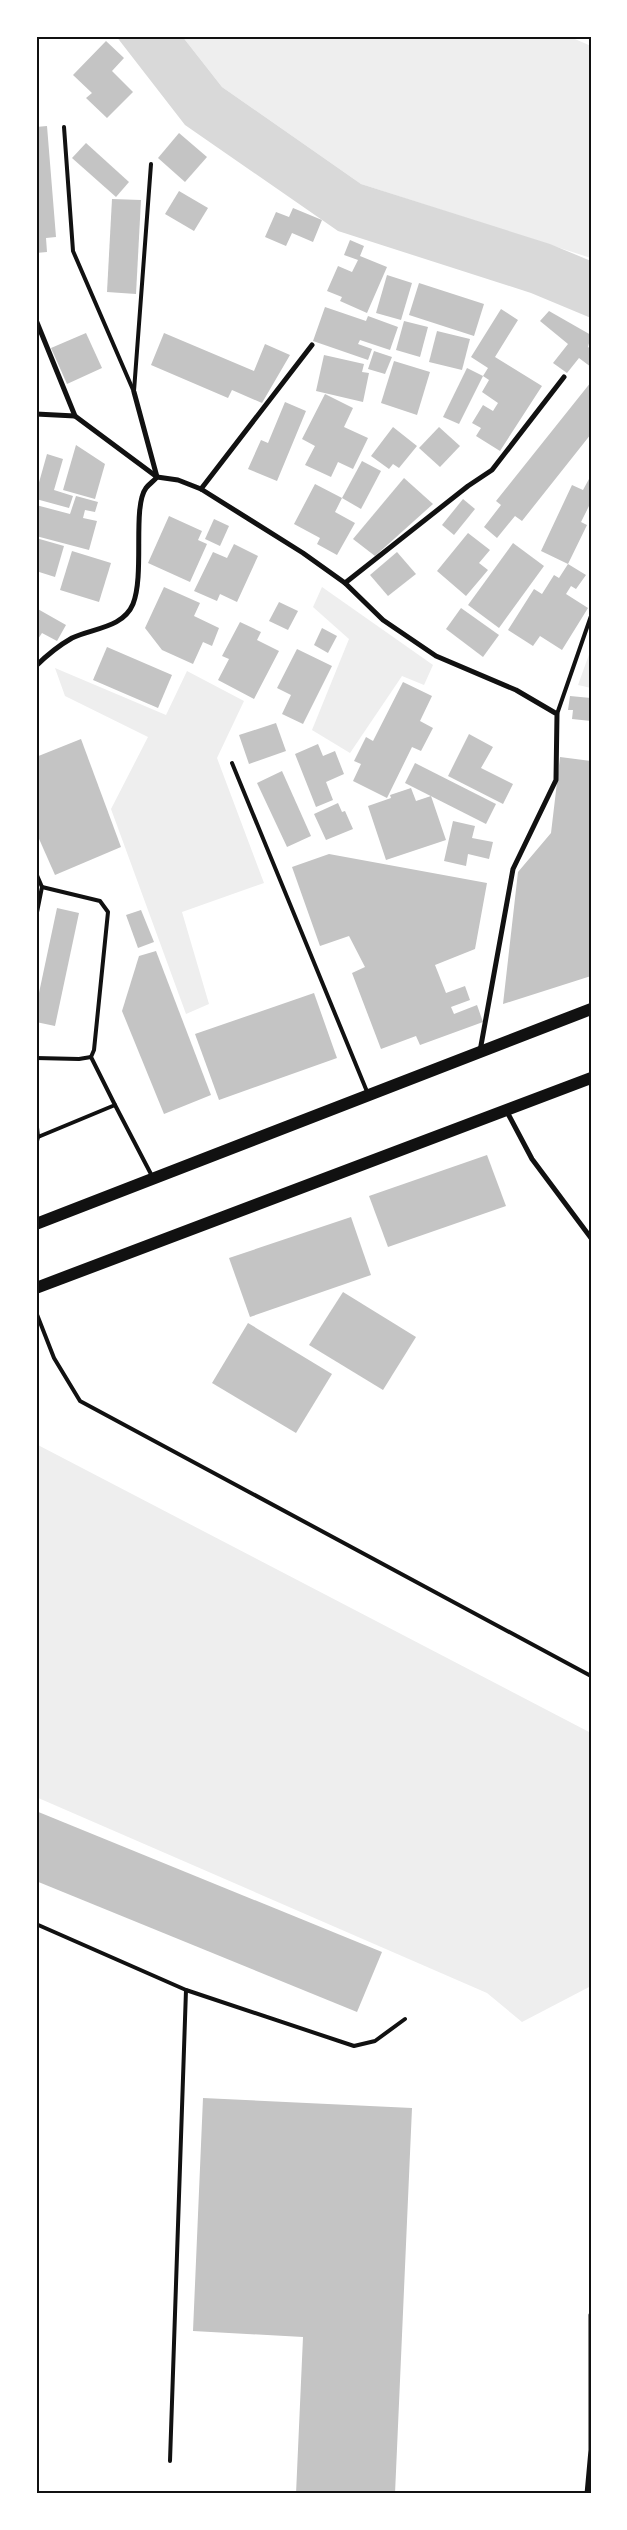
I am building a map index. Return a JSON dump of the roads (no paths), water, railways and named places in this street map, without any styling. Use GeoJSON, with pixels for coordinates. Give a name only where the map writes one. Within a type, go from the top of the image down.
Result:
{"type":"FeatureCollection","features":[{"type":"Feature","properties":{"kind":"main road"},"geometry":{"type":"LineString","coordinates":[[36,1224],[591,1009]]}},
{"type":"Feature","properties":{"kind":"main road"},"geometry":{"type":"LineString","coordinates":[[36,1288],[591,1078]]}},
{"type":"Feature","properties":{"kind":"street"},"geometry":{"type":"LineString","coordinates":[[36,320],[75,416],[157,477],[178,480],[200,488],[295,548],[345,583],[383,620],[436,656],[516,690],[557,714],[556,780],[513,869],[480,1051]]}},
{"type":"Feature","properties":{"kind":"street"},"geometry":{"type":"LineString","coordinates":[[200,488],[312,345]]}},
{"type":"Feature","properties":{"kind":"street"},"geometry":{"type":"LineString","coordinates":[[345,583],[468,486],[492,470],[564,378]]}},
{"type":"Feature","properties":{"kind":"street"},"geometry":{"type":"LineString","coordinates":[[134,392],[157,477]]}},
{"type":"Feature","properties":{"kind":"street"},"geometry":{"type":"LineString","coordinates":[[36,414],[75,416]]}},
{"type":"Feature","properties":{"kind":"street"},"geometry":{"type":"LineString","coordinates":[[36,666],[48,653],[72,638],[121,621],[132,605],[139,574],[140,502],[146,488],[157,477]]}},
{"type":"Feature","properties":{"kind":"street"},"geometry":{"type":"LineString","coordinates":[[506,1110],[532,1159],[591,1238]]}},
{"type":"Feature","properties":{"kind":"street"},"geometry":{"type":"LineString","coordinates":[[587,2494],[590,2450],[591,2315]]}},
{"type":"Feature","properties":{"kind":"lane"},"geometry":{"type":"LineString","coordinates":[[64,127],[74,251],[134,392]]}},
{"type":"Feature","properties":{"kind":"lane"},"geometry":{"type":"LineString","coordinates":[[134,392],[152,164]]}},
{"type":"Feature","properties":{"kind":"lane"},"geometry":{"type":"LineString","coordinates":[[557,714],[591,616]]}},
{"type":"Feature","properties":{"kind":"lane"},"geometry":{"type":"LineString","coordinates":[[232,763],[369,1096]]}},
{"type":"Feature","properties":{"kind":"lane"},"geometry":{"type":"LineString","coordinates":[[36,873],[42,887],[36,917]]}},
{"type":"Feature","properties":{"kind":"lane"},"geometry":{"type":"LineString","coordinates":[[42,887],[100,901],[108,912],[92,1057],[153,1178]]}},
{"type":"Feature","properties":{"kind":"lane"},"geometry":{"type":"LineString","coordinates":[[36,1058],[78,1059],[92,1057]]}},
{"type":"Feature","properties":{"kind":"lane"},"geometry":{"type":"LineString","coordinates":[[38,1137],[115,1105]]}},
{"type":"Feature","properties":{"kind":"lane"},"geometry":{"type":"LineString","coordinates":[[36,1118],[38,1137],[36,1146]]}},
{"type":"Feature","properties":{"kind":"lane"},"geometry":{"type":"LineString","coordinates":[[36,1312],[54,1358],[80,1400],[591,1676]]}},
{"type":"Feature","properties":{"kind":"lane"},"geometry":{"type":"LineString","coordinates":[[36,1924],[186,1990],[354,2046],[375,2041],[405,2019]]}},
{"type":"Feature","properties":{"kind":"lane"},"geometry":{"type":"LineString","coordinates":[[170,2461],[186,1990]]}}]}
